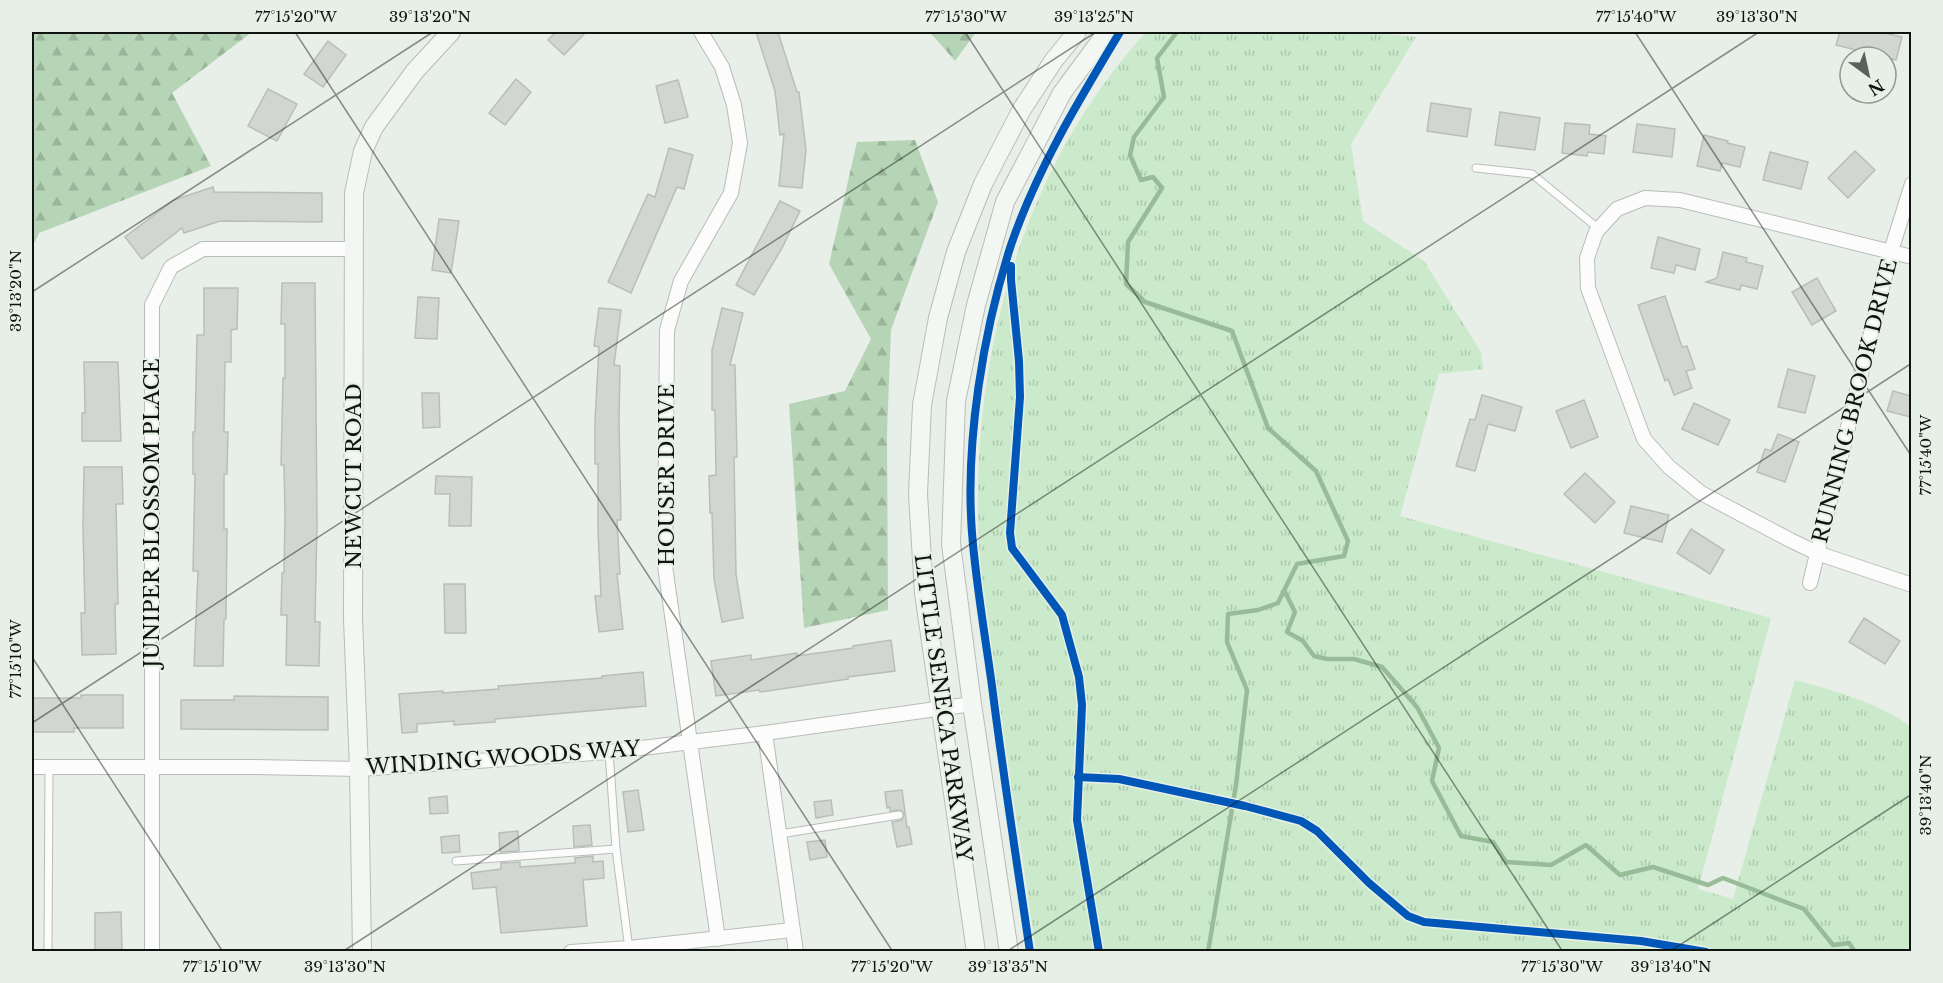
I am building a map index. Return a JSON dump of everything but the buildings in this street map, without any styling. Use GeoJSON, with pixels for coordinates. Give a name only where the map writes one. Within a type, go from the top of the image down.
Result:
{"type":"FeatureCollection","features":[{"type":"Feature","properties":{"kind":"main road","name":"NEWCUT ROAD"},"geometry":{"type":"LineString","coordinates":[[362,951],[359,769],[353,619],[354,193],[363,151],[374,127],[408,80],[451,32]]}},
{"type":"Feature","properties":{"kind":"main road","name":"LITTLE SENECA PARKWAY"},"geometry":{"type":"LineString","coordinates":[[976,951],[924,593],[918,494],[922,405],[938,318],[956,252],[983,184],[1022,109],[1054,60],[1077,32]]}},
{"type":"Feature","properties":{"kind":"main road","name":"LITTLE SENECA PARKWAY"},"geometry":{"type":"LineString","coordinates":[[1009,951],[951,544],[956,401],[976,305],[1005,202],[1062,93],[1107,32]]}},
{"type":"Feature","properties":{"kind":"street","name":"HOUSER DRIVE"},"geometry":{"type":"LineString","coordinates":[[701,32],[722,67],[734,105],[740,142],[731,193],[681,281],[667,330],[665,566],[718,939]]}},
{"type":"Feature","properties":{"kind":"street","name":"RUNNING BROOK DRIVE"},"geometry":{"type":"LineString","coordinates":[[1810,583],[1891,251],[1911,184]]}},
{"type":"Feature","properties":{"kind":"street"},"geometry":{"type":"LineString","coordinates":[[1911,257],[1680,200],[1645,198],[1617,209],[1596,232],[1587,258],[1588,288],[1644,439],[1669,467],[1701,493],[1790,540],[1817,553],[1911,585]]}},
{"type":"Feature","properties":{"kind":"street","name":"JUNIPER BLOSSOM PLACE"},"geometry":{"type":"LineString","coordinates":[[152,951],[152,305],[171,267],[203,249],[355,249]]}},
{"type":"Feature","properties":{"kind":"street","name":"WINDING WOODS WAY"},"geometry":{"type":"LineString","coordinates":[[32,768],[152,766],[359,769],[609,752],[765,734],[972,704]]}},
{"type":"Feature","properties":{"kind":"street"},"geometry":{"type":"LineString","coordinates":[[765,734],[796,951]]}},
{"type":"Feature","properties":{"kind":"street"},"geometry":{"type":"LineString","coordinates":[[571,951],[629,950],[792,930]]}},
{"type":"Feature","properties":{"kind":"lane"},"geometry":{"type":"LineString","coordinates":[[1476,168],[1532,174],[1599,229]]}},
{"type":"Feature","properties":{"kind":"lane"},"geometry":{"type":"LineString","coordinates":[[609,752],[616,849],[629,950]]}},
{"type":"Feature","properties":{"kind":"lane"},"geometry":{"type":"LineString","coordinates":[[48,951],[49,767]]}},
{"type":"Feature","properties":{"kind":"lane"},"geometry":{"type":"LineString","coordinates":[[780,834],[899,815]]}},
{"type":"Feature","properties":{"kind":"lane"},"geometry":{"type":"LineString","coordinates":[[456,861],[616,849]]}},
{"type":"Feature","properties":{"kind":"green space"},"geometry":{"type":"Polygon","coordinates":[[[32,32],[252,32],[172,93],[211,166],[39,233],[32,248],[32,32]]]}},
{"type":"Feature","properties":{"kind":"green space"},"geometry":{"type":"Polygon","coordinates":[[[930,32],[976,32],[955,61],[930,32]]]}},
{"type":"Feature","properties":{"kind":"green space"},"geometry":{"type":"Polygon","coordinates":[[[1146,32],[1361,32],[1416,37],[1351,144],[1363,221],[1424,261],[1481,352],[1483,369],[1439,374],[1400,516],[1771,618],[1698,889],[1733,899],[1795,680],[1872,705],[1911,727],[1911,951],[1036,951],[980,565],[979,453],[986,387],[998,322],[1016,259],[1039,198],[1068,139],[1104,84],[1146,32]]]}},
{"type":"Feature","properties":{"kind":"green space"},"geometry":{"type":"Polygon","coordinates":[[[915,140],[938,202],[891,330],[887,433],[888,610],[804,628],[789,404],[845,391],[871,339],[829,264],[857,142],[915,140]]]}},
{"type":"Feature","properties":{"kind":"waterway"},"geometry":{"type":"LineString","coordinates":[[1177,32],[1157,58],[1164,97],[1134,137],[1130,155],[1141,180],[1153,177],[1162,188],[1128,242],[1126,284],[1145,302],[1232,331],[1268,428],[1316,471],[1348,541],[1344,556],[1297,564],[1278,603],[1258,610],[1228,614],[1227,642],[1247,690],[1236,785],[1208,952]]}},
{"type":"Feature","properties":{"kind":"waterway"},"geometry":{"type":"LineString","coordinates":[[1284,590],[1295,612],[1287,632],[1303,641],[1314,656],[1327,659],[1354,659],[1382,667],[1417,707],[1439,748],[1432,781],[1461,836],[1493,842],[1506,862],[1551,865],[1586,845],[1620,875],[1653,867],[1708,885],[1723,878],[1804,909],[1833,945],[1849,943],[1855,952]]}},
{"type":"Feature","properties":{"kind":"cycle path"},"geometry":{"type":"LineString","coordinates":[[1030,952],[978,590],[971,498],[974,425],[978,388],[992,314],[1021,217],[1046,162],[1120,32]]}},
{"type":"Feature","properties":{"kind":"cycle path"},"geometry":{"type":"LineString","coordinates":[[1011,266],[1020,397],[1010,533],[1012,548],[1062,615],[1079,677],[1082,705],[1077,820],[1099,952]]}},
{"type":"Feature","properties":{"kind":"cycle path"},"geometry":{"type":"LineString","coordinates":[[1078,777],[1119,779],[1245,806],[1301,821],[1317,831],[1369,883],[1408,916],[1424,922],[1641,941],[1706,952]]}}]}
